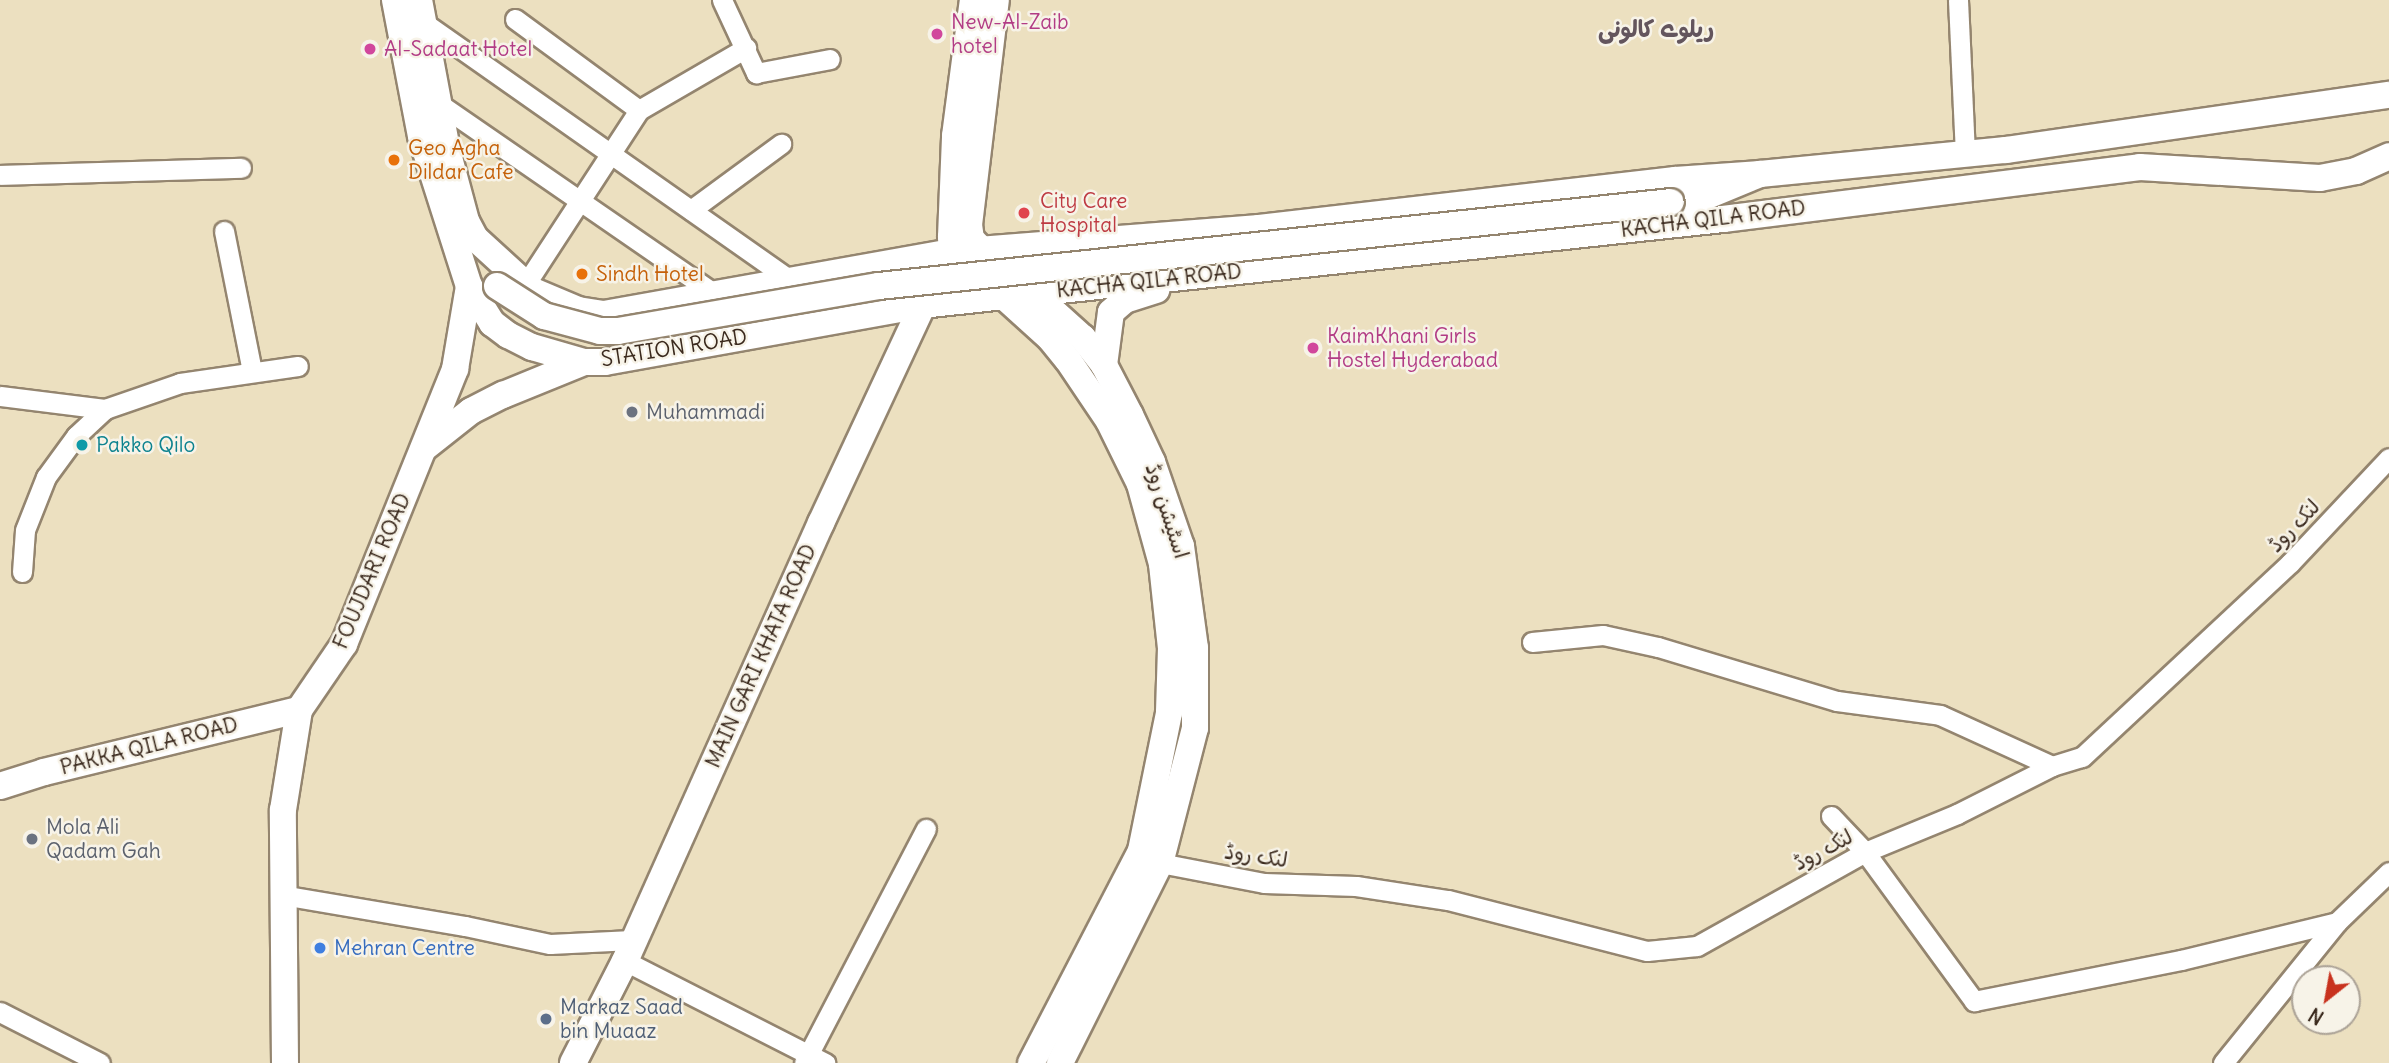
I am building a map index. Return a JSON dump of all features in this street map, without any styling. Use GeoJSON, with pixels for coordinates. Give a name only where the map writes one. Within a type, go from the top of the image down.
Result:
{"type":"FeatureCollection","features":[{"type":"Feature","properties":{"kind":"street","name":"STATION ROAD"},"geometry":{"type":"LineString","coordinates":[[394,0],[421,136],[457,224],[525,285],[578,310],[604,314],[953,252],[980,250]]}},
{"type":"Feature","properties":{"kind":"street"},"geometry":{"type":"LineString","coordinates":[[722,0],[747,48],[756,73],[830,60]]}},
{"type":"Feature","properties":{"kind":"street"},"geometry":{"type":"LineString","coordinates":[[953,252],[951,237],[955,136],[973,0]]}},
{"type":"Feature","properties":{"kind":"street"},"geometry":{"type":"LineString","coordinates":[[980,250],[971,239],[969,225],[996,0]]}},
{"type":"Feature","properties":{"kind":"street"},"geometry":{"type":"LineString","coordinates":[[1958,0],[1965,154]]}},
{"type":"Feature","properties":{"kind":"street","name":"STATION ROAD"},"geometry":{"type":"LineString","coordinates":[[421,11],[457,224]]}},
{"type":"Feature","properties":{"kind":"street"},"geometry":{"type":"LineString","coordinates":[[421,11],[611,154],[792,281]]}},
{"type":"Feature","properties":{"kind":"street"},"geometry":{"type":"LineString","coordinates":[[515,19],[639,110]]}},
{"type":"Feature","properties":{"kind":"street"},"geometry":{"type":"LineString","coordinates":[[525,285],[639,110],[747,48]]}},
{"type":"Feature","properties":{"kind":"street","name":"KACHA QILA ROAD"},"geometry":{"type":"LineString","coordinates":[[980,250],[1259,228],[1675,180],[1965,154],[2389,95]]}},
{"type":"Feature","properties":{"kind":"street"},"geometry":{"type":"LineString","coordinates":[[438,103],[716,295]]}},
{"type":"Feature","properties":{"kind":"street"},"geometry":{"type":"LineString","coordinates":[[691,210],[781,144]]}},
{"type":"Feature","properties":{"kind":"street","name":"KACHA QILA ROAD"},"geometry":{"type":"LineString","coordinates":[[1034,293],[1772,213],[2140,167],[2320,178],[2356,171],[2389,156]]}},
{"type":"Feature","properties":{"kind":"street"},"geometry":{"type":"LineString","coordinates":[[0,175],[241,168]]}},
{"type":"Feature","properties":{"kind":"street"},"geometry":{"type":"LineString","coordinates":[[457,224],[472,274],[497,286],[544,316],[600,331],[618,331],[879,286],[1702,198],[1760,174]]}},
{"type":"Feature","properties":{"kind":"street"},"geometry":{"type":"LineString","coordinates":[[1702,198],[1772,213]]}},
{"type":"Feature","properties":{"kind":"street"},"geometry":{"type":"LineString","coordinates":[[224,231],[252,371]]}},
{"type":"Feature","properties":{"kind":"street","name":"اسٹیشن روڈ"},"geometry":{"type":"LineString","coordinates":[[980,250],[1034,293],[1083,338],[1104,365],[1152,462],[1181,546],[1195,648],[1195,728],[1160,863],[1060,1063]]}},
{"type":"Feature","properties":{"kind":"street","name":"اسٹیشن روڈ"},"geometry":{"type":"LineString","coordinates":[[953,252],[1004,296],[1068,360],[1108,421],[1140,484],[1162,565],[1171,648],[1169,713],[1141,851],[1031,1063]]}},
{"type":"Feature","properties":{"kind":"street","name":"MAIN GARI KHATA ROAD"},"geometry":{"type":"LineString","coordinates":[[573,1063],[629,951],[922,305],[953,252]]}},
{"type":"Feature","properties":{"kind":"street","name":"STATION ROAD"},"geometry":{"type":"LineString","coordinates":[[472,274],[492,323],[532,347],[584,362],[605,362],[922,305],[1034,293]]}},
{"type":"Feature","properties":{"kind":"street","name":"FOUJDARI ROAD"},"geometry":{"type":"LineString","coordinates":[[285,1063],[282,810],[299,710],[344,644],[424,448],[455,369],[472,274]]}},
{"type":"Feature","properties":{"kind":"street"},"geometry":{"type":"LineString","coordinates":[[1104,365],[1108,318],[1116,307],[1146,293],[1205,276]]}},
{"type":"Feature","properties":{"kind":"street"},"geometry":{"type":"LineString","coordinates":[[424,448],[471,411],[503,394],[584,362]]}},
{"type":"Feature","properties":{"kind":"street"},"geometry":{"type":"LineString","coordinates":[[22,572],[25,530],[46,477],[76,436],[105,409],[180,383],[298,366]]}},
{"type":"Feature","properties":{"kind":"street"},"geometry":{"type":"LineString","coordinates":[[0,396],[105,409]]}},
{"type":"Feature","properties":{"kind":"street","name":"لنک روڈ"},"geometry":{"type":"LineString","coordinates":[[1160,863],[1264,883],[1356,886],[1448,900],[1647,951],[1697,946],[1865,852],[1957,814],[2053,766],[2082,757],[2290,563],[2389,458]]}},
{"type":"Feature","properties":{"kind":"street"},"geometry":{"type":"LineString","coordinates":[[1532,642],[1603,635],[1658,647],[1837,701],[1940,715],[2053,766]]}},
{"type":"Feature","properties":{"kind":"street","name":"PAKKA QILA ROAD"},"geometry":{"type":"LineString","coordinates":[[0,786],[44,772],[299,710]]}},
{"type":"Feature","properties":{"kind":"street"},"geometry":{"type":"LineString","coordinates":[[1831,816],[1865,852],[1974,1001],[2181,960],[2337,922]]}},
{"type":"Feature","properties":{"kind":"street"},"geometry":{"type":"LineString","coordinates":[[282,895],[465,926],[550,944],[629,951],[813,1060],[926,829]]}},
{"type":"Feature","properties":{"kind":"street"},"geometry":{"type":"LineString","coordinates":[[2222,1063],[2337,922],[2389,872]]}},
{"type":"Feature","properties":{"kind":"street"},"geometry":{"type":"LineString","coordinates":[[0,1013],[100,1063]]}},
{"type":"Feature","properties":{"kind":"place","name":"New-Al-Zaib hotel"},"geometry":{"type":"Point","coordinates":[937,34]}},
{"type":"Feature","properties":{"kind":"place","name":"Al-Sadaat Hotel"},"geometry":{"type":"Point","coordinates":[370,49]}},
{"type":"Feature","properties":{"kind":"place","name":"Geo Agha Dildar Cafe"},"geometry":{"type":"Point","coordinates":[394,160]}},
{"type":"Feature","properties":{"kind":"place","name":"City Care Hospital"},"geometry":{"type":"Point","coordinates":[1024,213]}},
{"type":"Feature","properties":{"kind":"place","name":"Sindh Hotel"},"geometry":{"type":"Point","coordinates":[582,274]}},
{"type":"Feature","properties":{"kind":"place","name":"KaimKhani Girls Hostel Hyderabad"},"geometry":{"type":"Point","coordinates":[1313,348]}},
{"type":"Feature","properties":{"kind":"place","name":"Muhammadi"},"geometry":{"type":"Point","coordinates":[632,412]}},
{"type":"Feature","properties":{"kind":"place","name":"Pakko Qilo"},"geometry":{"type":"Point","coordinates":[82,445]}},
{"type":"Feature","properties":{"kind":"place","name":"Mola Ali Qadam Gah"},"geometry":{"type":"Point","coordinates":[32,839]}},
{"type":"Feature","properties":{"kind":"place","name":"Mehran Centre"},"geometry":{"type":"Point","coordinates":[320,948]}},
{"type":"Feature","properties":{"kind":"place","name":"Markaz Saad bin Muaaz"},"geometry":{"type":"Point","coordinates":[546,1019]}},
{"type":"Feature","properties":{"kind":"district","name":"ریلوے کالونی"},"geometry":{"type":"Point","coordinates":[1656,29]}}]}
